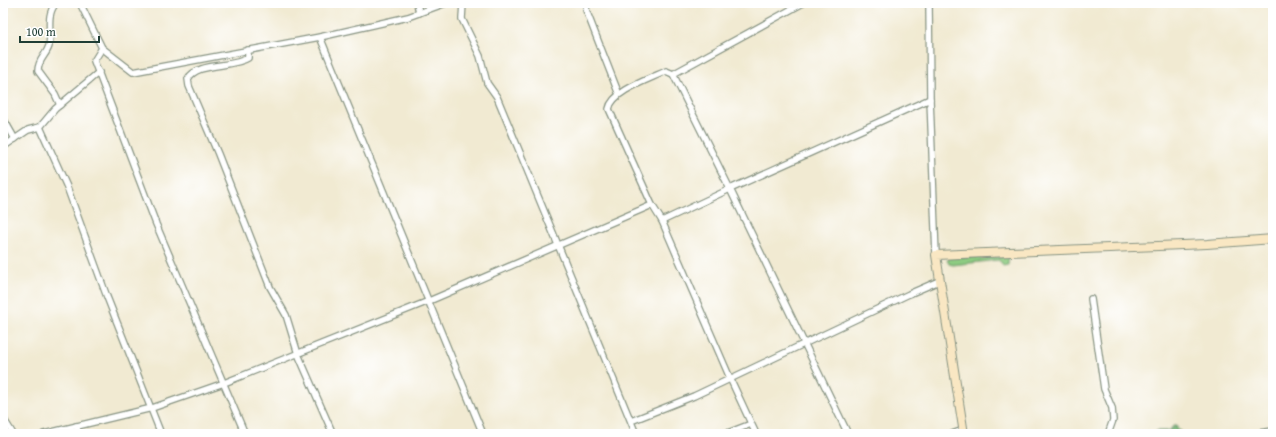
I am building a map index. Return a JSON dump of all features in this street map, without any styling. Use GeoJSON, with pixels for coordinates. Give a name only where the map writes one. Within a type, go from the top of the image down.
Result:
{"type":"FeatureCollection","features":[{"type":"Feature","properties":{"kind":"street"},"geometry":{"type":"LineString","coordinates":[[56,3],[49,18],[48,48],[38,62],[38,71],[55,94],[60,105]]}},
{"type":"Feature","properties":{"kind":"street"},"geometry":{"type":"LineString","coordinates":[[80,3],[102,48],[133,72],[320,37],[408,17],[446,3]]}},
{"type":"Feature","properties":{"kind":"street"},"geometry":{"type":"LineString","coordinates":[[417,3],[419,13]]}},
{"type":"Feature","properties":{"kind":"street"},"geometry":{"type":"LineString","coordinates":[[463,3],[462,18],[480,56],[487,83],[497,97],[636,434]]}},
{"type":"Feature","properties":{"kind":"street"},"geometry":{"type":"LineString","coordinates":[[589,3],[586,4],[586,10],[618,92]]}},
{"type":"Feature","properties":{"kind":"street"},"geometry":{"type":"LineString","coordinates":[[673,74],[803,3]]}},
{"type":"Feature","properties":{"kind":"street"},"geometry":{"type":"LineString","coordinates":[[929,3],[930,99],[936,255],[963,432],[952,434]]}},
{"type":"Feature","properties":{"kind":"street"},"geometry":{"type":"LineString","coordinates":[[320,37],[483,434]]}},
{"type":"Feature","properties":{"kind":"street"},"geometry":{"type":"LineString","coordinates":[[102,48],[94,61],[156,224],[224,383],[244,434]]}},
{"type":"Feature","properties":{"kind":"street"},"geometry":{"type":"LineString","coordinates":[[248,50],[248,58],[245,60],[234,64],[201,69],[190,74],[188,79],[196,104],[218,154],[270,287],[286,315],[298,354],[333,434]]}},
{"type":"Feature","properties":{"kind":"street"},"geometry":{"type":"LineString","coordinates":[[756,434],[662,221],[652,205],[609,109],[610,102],[621,93],[666,71],[673,74],[848,434]]}},
{"type":"Feature","properties":{"kind":"street"},"geometry":{"type":"LineString","coordinates":[[3,147],[28,130],[40,127],[43,121],[60,105],[99,72]]}},
{"type":"Feature","properties":{"kind":"street"},"geometry":{"type":"LineString","coordinates":[[662,221],[930,99]]}},
{"type":"Feature","properties":{"kind":"street"},"geometry":{"type":"LineString","coordinates":[[3,118],[15,139]]}},
{"type":"Feature","properties":{"kind":"street"},"geometry":{"type":"LineString","coordinates":[[40,127],[67,186],[161,434]]}},
{"type":"Feature","properties":{"kind":"street"},"geometry":{"type":"LineString","coordinates":[[44,434],[152,408],[224,383],[429,301],[652,205]]}},
{"type":"Feature","properties":{"kind":"street"},"geometry":{"type":"LineString","coordinates":[[936,255],[1207,244],[1273,239]]}},
{"type":"Feature","properties":{"kind":"street"},"geometry":{"type":"LineString","coordinates":[[631,421],[694,396],[939,281]]}},
{"type":"Feature","properties":{"kind":"street"},"geometry":{"type":"LineString","coordinates":[[1091,299],[1104,389],[1112,408],[1113,420],[1108,434]]}},
{"type":"Feature","properties":{"kind":"street"},"geometry":{"type":"LineString","coordinates":[[3,418],[13,434]]}},
{"type":"Feature","properties":{"kind":"street"},"geometry":{"type":"LineString","coordinates":[[725,434],[751,424]]}},
{"type":"Feature","properties":{"kind":"street"},"geometry":{"type":"LineString","coordinates":[[76,426],[79,434]]}},
{"type":"Feature","properties":{"kind":"street"},"geometry":{"type":"LineString","coordinates":[[1252,434],[1273,431]]}},
{"type":"Feature","properties":{"kind":"green space"},"geometry":{"type":"Polygon","coordinates":[[[1009,255],[1008,265],[1003,266],[998,260],[953,265],[949,264],[947,260],[952,257],[1003,257],[1009,255]]]}},
{"type":"Feature","properties":{"kind":"green space"},"geometry":{"type":"Polygon","coordinates":[[[1173,426],[1176,426],[1182,434],[1156,434],[1156,431],[1169,431],[1173,426]]]}}]}
